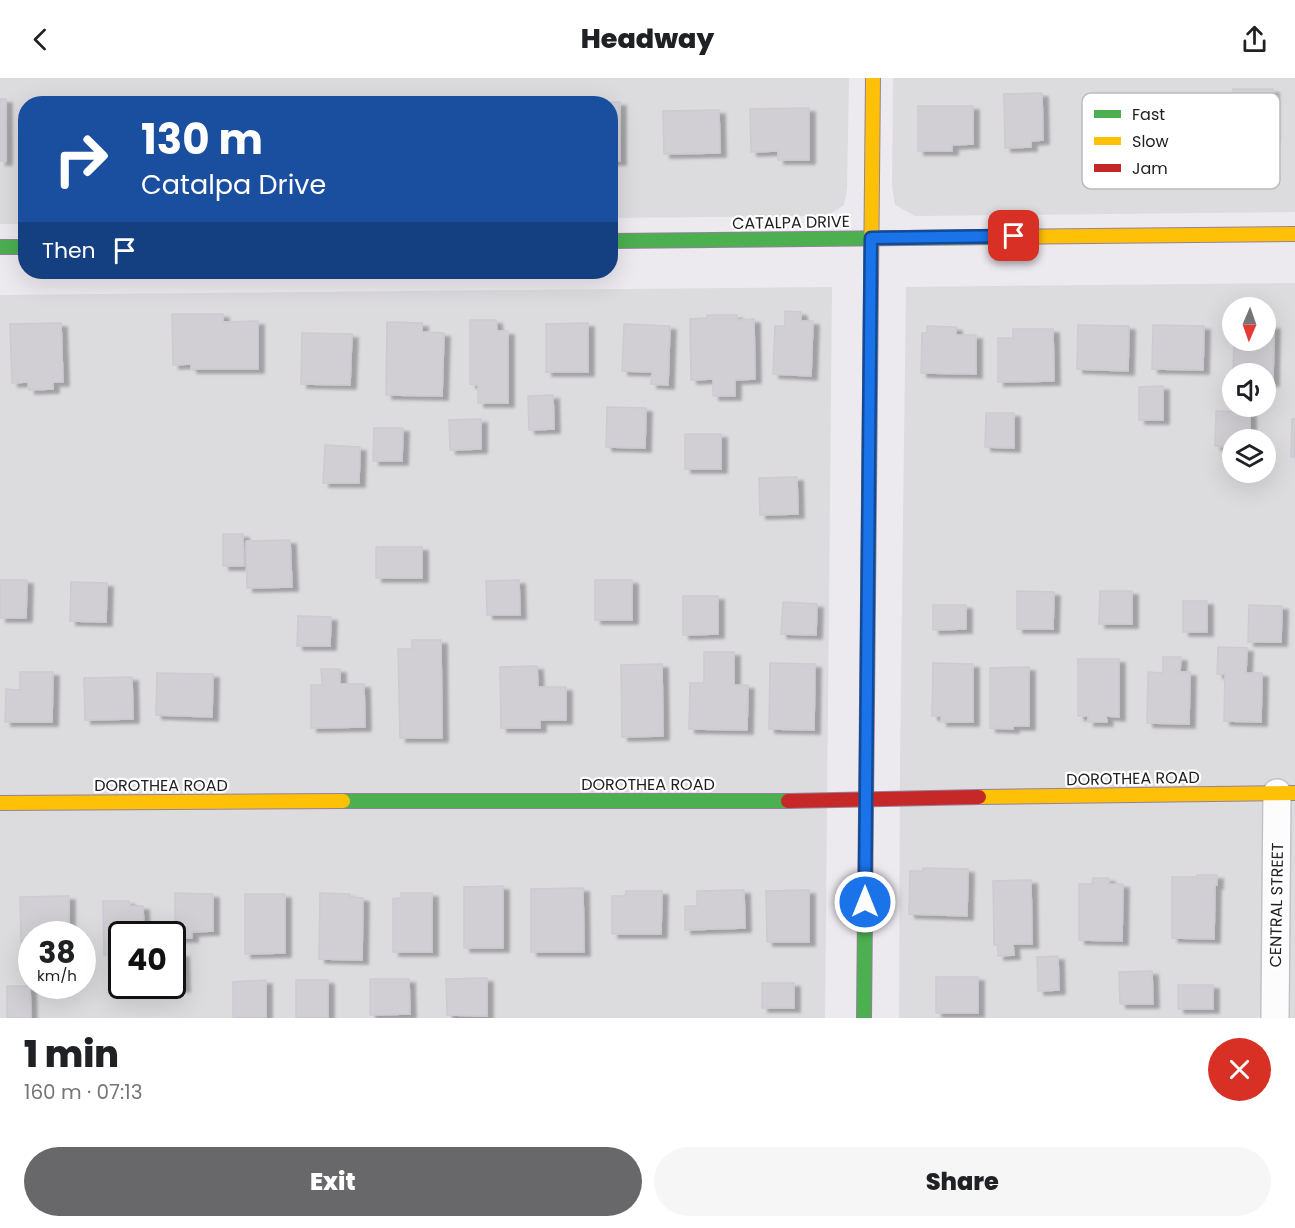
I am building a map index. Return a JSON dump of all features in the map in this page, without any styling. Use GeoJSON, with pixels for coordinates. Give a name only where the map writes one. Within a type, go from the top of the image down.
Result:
{"type":"FeatureCollection","features":[{"type":"Feature","properties":{"kind":"street"},"geometry":{"type":"LineString","coordinates":[[864,1018],[873,78]]}},
{"type":"Feature","properties":{"kind":"street","name":"CATALPA DRIVE"},"geometry":{"type":"LineString","coordinates":[[618,241],[1295,234]]}},
{"type":"Feature","properties":{"kind":"street"},"geometry":{"type":"LineString","coordinates":[[0,247],[18,247]]}},
{"type":"Feature","properties":{"kind":"street","name":"DOROTHEA ROAD"},"geometry":{"type":"LineString","coordinates":[[0,803],[834,801],[1286,793]]}},
{"type":"Feature","properties":{"kind":"street","name":"CENTRAL STREET"},"geometry":{"type":"LineString","coordinates":[[1275,1018],[1286,793]]}},
{"type":"Feature","properties":{"kind":"shaded area"},"geometry":{"type":"Polygon","coordinates":[[[0,78],[849,78],[847,189],[844,205],[823,216],[618,218],[618,96],[18,96],[18,224],[0,224],[0,78]]]}},
{"type":"Feature","properties":{"kind":"shaded area"},"geometry":{"type":"Polygon","coordinates":[[[893,78],[1295,78],[1295,212],[915,216],[895,205],[892,186],[893,78]]]}},
{"type":"Feature","properties":{"kind":"shaded area"},"geometry":{"type":"Polygon","coordinates":[[[1295,283],[1295,1018],[899,1018],[906,287],[1295,283]]]}},
{"type":"Feature","properties":{"kind":"shaded area"},"geometry":{"type":"Polygon","coordinates":[[[832,287],[825,1018],[0,1018],[0,295],[832,287]]]}},
{"type":"Feature","properties":{"kind":"building"},"geometry":{"type":"Polygon","coordinates":[[[1233,89],[1273,89],[1273,93],[1233,93],[1233,89]]]}},
{"type":"Feature","properties":{"kind":"building"},"geometry":{"type":"Polygon","coordinates":[[[1042,93],[1043,140],[1031,141],[1031,147],[1005,148],[1004,94],[1042,93]]]}},
{"type":"Feature","properties":{"kind":"building"},"geometry":{"type":"Polygon","coordinates":[[[0,99],[6,99],[6,161],[0,161],[0,99]]]}},
{"type":"Feature","properties":{"kind":"building"},"geometry":{"type":"Polygon","coordinates":[[[618,102],[620,102],[620,161],[618,161],[618,102]]]}},
{"type":"Feature","properties":{"kind":"building"},"geometry":{"type":"Polygon","coordinates":[[[918,106],[973,106],[973,144],[952,145],[952,151],[918,151],[918,106]]]}},
{"type":"Feature","properties":{"kind":"building"},"geometry":{"type":"Polygon","coordinates":[[[809,108],[809,160],[778,160],[778,151],[751,152],[750,109],[809,108]]]}},
{"type":"Feature","properties":{"kind":"building"},"geometry":{"type":"Polygon","coordinates":[[[719,110],[720,153],[664,154],[663,111],[719,110]]]}},
{"type":"Feature","properties":{"kind":"building"},"geometry":{"type":"Polygon","coordinates":[[[785,311],[801,312],[801,321],[813,321],[811,376],[773,374],[775,326],[785,326],[785,311]]]}},
{"type":"Feature","properties":{"kind":"building"},"geometry":{"type":"Polygon","coordinates":[[[172,314],[223,314],[223,322],[258,321],[258,369],[191,369],[191,364],[173,365],[172,314]]]}},
{"type":"Feature","properties":{"kind":"building"},"geometry":{"type":"Polygon","coordinates":[[[707,315],[737,315],[737,320],[754,319],[755,379],[735,380],[735,396],[713,396],[713,379],[691,380],[690,319],[707,318],[707,315]]]}},
{"type":"Feature","properties":{"kind":"building"},"geometry":{"type":"Polygon","coordinates":[[[470,320],[496,320],[497,331],[508,331],[508,403],[478,403],[478,385],[470,384],[470,320]]]}},
{"type":"Feature","properties":{"kind":"building"},"geometry":{"type":"Polygon","coordinates":[[[387,322],[422,323],[422,332],[444,333],[442,396],[386,395],[387,322]]]}},
{"type":"Feature","properties":{"kind":"building"},"geometry":{"type":"Polygon","coordinates":[[[61,323],[63,382],[53,382],[53,389],[29,390],[28,382],[12,383],[10,324],[61,323]]]}},
{"type":"Feature","properties":{"kind":"building"},"geometry":{"type":"Polygon","coordinates":[[[588,323],[588,372],[546,372],[546,324],[588,323]]]}},
{"type":"Feature","properties":{"kind":"building"},"geometry":{"type":"Polygon","coordinates":[[[624,324],[670,326],[668,385],[651,384],[652,372],[622,371],[624,324]]]}},
{"type":"Feature","properties":{"kind":"building"},"geometry":{"type":"Polygon","coordinates":[[[1078,325],[1129,326],[1128,371],[1077,369],[1078,325]]]}},
{"type":"Feature","properties":{"kind":"building"},"geometry":{"type":"Polygon","coordinates":[[[1153,325],[1204,326],[1203,370],[1152,369],[1153,325]]]}},
{"type":"Feature","properties":{"kind":"building"},"geometry":{"type":"Polygon","coordinates":[[[927,326],[956,327],[956,335],[976,335],[976,374],[921,373],[922,333],[927,333],[927,326]]]}},
{"type":"Feature","properties":{"kind":"building"},"geometry":{"type":"Polygon","coordinates":[[[1013,329],[1053,329],[1054,381],[998,382],[998,338],[1013,338],[1013,329]]]}},
{"type":"Feature","properties":{"kind":"building"},"geometry":{"type":"Polygon","coordinates":[[[302,333],[352,334],[350,385],[301,384],[302,333]]]}},
{"type":"Feature","properties":{"kind":"building"},"geometry":{"type":"Polygon","coordinates":[[[1234,351],[1274,351],[1273,363],[1233,363],[1234,351]]]}},
{"type":"Feature","properties":{"kind":"building"},"geometry":{"type":"Polygon","coordinates":[[[1163,386],[1163,420],[1139,420],[1139,387],[1163,386]]]}},
{"type":"Feature","properties":{"kind":"building"},"geometry":{"type":"Polygon","coordinates":[[[553,395],[554,429],[529,430],[528,396],[553,395]]]}},
{"type":"Feature","properties":{"kind":"building"},"geometry":{"type":"Polygon","coordinates":[[[607,407],[646,408],[645,448],[606,447],[607,407]]]}},
{"type":"Feature","properties":{"kind":"building"},"geometry":{"type":"Polygon","coordinates":[[[1216,411],[1222,411],[1222,417],[1250,417],[1250,429],[1222,429],[1222,446],[1215,446],[1216,411]]]}},
{"type":"Feature","properties":{"kind":"building"},"geometry":{"type":"Polygon","coordinates":[[[986,413],[1014,413],[1014,448],[985,447],[986,413]]]}},
{"type":"Feature","properties":{"kind":"building"},"geometry":{"type":"Polygon","coordinates":[[[481,419],[481,449],[450,450],[449,420],[481,419]]]}},
{"type":"Feature","properties":{"kind":"building"},"geometry":{"type":"Polygon","coordinates":[[[1292,419],[1295,419],[1295,457],[1291,457],[1292,419]]]}},
{"type":"Feature","properties":{"kind":"building"},"geometry":{"type":"Polygon","coordinates":[[[374,428],[403,428],[402,461],[373,461],[374,428]]]}},
{"type":"Feature","properties":{"kind":"building"},"geometry":{"type":"Polygon","coordinates":[[[685,434],[721,434],[721,469],[685,469],[685,434]]]}},
{"type":"Feature","properties":{"kind":"building"},"geometry":{"type":"Polygon","coordinates":[[[325,445],[360,447],[359,483],[323,483],[325,445]]]}},
{"type":"Feature","properties":{"kind":"building"},"geometry":{"type":"Polygon","coordinates":[[[797,477],[798,514],[760,515],[759,478],[797,477]]]}},
{"type":"Feature","properties":{"kind":"building"},"geometry":{"type":"Polygon","coordinates":[[[223,534],[243,534],[244,566],[223,566],[223,534]]]}},
{"type":"Feature","properties":{"kind":"building"},"geometry":{"type":"Polygon","coordinates":[[[290,540],[292,587],[247,588],[246,541],[290,540]]]}},
{"type":"Feature","properties":{"kind":"building"},"geometry":{"type":"Polygon","coordinates":[[[376,547],[422,547],[422,578],[376,578],[376,547]]]}},
{"type":"Feature","properties":{"kind":"building"},"geometry":{"type":"Polygon","coordinates":[[[0,580],[27,580],[26,618],[0,618],[0,580]]]}},
{"type":"Feature","properties":{"kind":"building"},"geometry":{"type":"Polygon","coordinates":[[[519,580],[520,615],[487,615],[486,581],[519,580]]]}},
{"type":"Feature","properties":{"kind":"building"},"geometry":{"type":"Polygon","coordinates":[[[595,580],[632,580],[632,620],[595,620],[595,580]]]}},
{"type":"Feature","properties":{"kind":"building"},"geometry":{"type":"Polygon","coordinates":[[[71,582],[107,583],[106,622],[70,621],[71,582]]]}},
{"type":"Feature","properties":{"kind":"building"},"geometry":{"type":"Polygon","coordinates":[[[1017,591],[1054,592],[1053,629],[1017,629],[1017,591]]]}},
{"type":"Feature","properties":{"kind":"building"},"geometry":{"type":"Polygon","coordinates":[[[1100,591],[1132,591],[1132,624],[1099,624],[1100,591]]]}},
{"type":"Feature","properties":{"kind":"building"},"geometry":{"type":"Polygon","coordinates":[[[683,596],[718,596],[718,634],[683,635],[683,596]]]}},
{"type":"Feature","properties":{"kind":"building"},"geometry":{"type":"Polygon","coordinates":[[[1183,601],[1207,601],[1207,632],[1183,632],[1183,601]]]}},
{"type":"Feature","properties":{"kind":"building"},"geometry":{"type":"Polygon","coordinates":[[[783,602],[817,604],[816,635],[781,634],[783,602]]]}},
{"type":"Feature","properties":{"kind":"building"},"geometry":{"type":"Polygon","coordinates":[[[933,605],[966,605],[966,629],[933,630],[933,605]]]}},
{"type":"Feature","properties":{"kind":"building"},"geometry":{"type":"Polygon","coordinates":[[[1249,605],[1282,606],[1281,642],[1248,642],[1249,605]]]}},
{"type":"Feature","properties":{"kind":"building"},"geometry":{"type":"Polygon","coordinates":[[[298,616],[331,617],[330,646],[297,646],[298,616]]]}},
{"type":"Feature","properties":{"kind":"building"},"geometry":{"type":"Polygon","coordinates":[[[412,640],[441,640],[442,738],[400,738],[398,649],[412,649],[412,640]]]}},
{"type":"Feature","properties":{"kind":"building"},"geometry":{"type":"Polygon","coordinates":[[[1218,647],[1247,648],[1246,673],[1262,673],[1261,722],[1224,721],[1225,674],[1217,674],[1218,647]]]}},
{"type":"Feature","properties":{"kind":"building"},"geometry":{"type":"Polygon","coordinates":[[[704,652],[734,652],[734,685],[748,685],[747,730],[689,729],[690,683],[704,683],[704,652]]]}},
{"type":"Feature","properties":{"kind":"building"},"geometry":{"type":"Polygon","coordinates":[[[1163,657],[1181,657],[1180,672],[1190,672],[1189,724],[1147,723],[1148,672],[1163,673],[1163,657]]]}},
{"type":"Feature","properties":{"kind":"building"},"geometry":{"type":"Polygon","coordinates":[[[1078,659],[1119,659],[1119,717],[1106,716],[1107,722],[1088,722],[1088,716],[1078,716],[1078,659]]]}},
{"type":"Feature","properties":{"kind":"building"},"geometry":{"type":"Polygon","coordinates":[[[770,663],[815,664],[814,730],[769,729],[770,663]]]}},
{"type":"Feature","properties":{"kind":"building"},"geometry":{"type":"Polygon","coordinates":[[[933,663],[973,664],[973,722],[941,722],[941,716],[932,716],[933,663]]]}},
{"type":"Feature","properties":{"kind":"building"},"geometry":{"type":"Polygon","coordinates":[[[662,664],[663,736],[622,737],[621,665],[662,664]]]}},
{"type":"Feature","properties":{"kind":"building"},"geometry":{"type":"Polygon","coordinates":[[[537,666],[538,687],[566,687],[566,720],[540,720],[540,728],[501,728],[500,667],[537,666]]]}},
{"type":"Feature","properties":{"kind":"building"},"geometry":{"type":"Polygon","coordinates":[[[1029,667],[1029,726],[1013,726],[1013,729],[990,728],[990,668],[1029,667]]]}},
{"type":"Feature","properties":{"kind":"building"},"geometry":{"type":"Polygon","coordinates":[[[321,669],[340,669],[340,684],[364,684],[365,727],[311,728],[311,685],[322,685],[321,669]]]}},
{"type":"Feature","properties":{"kind":"building"},"geometry":{"type":"Polygon","coordinates":[[[20,672],[53,672],[52,722],[5,722],[6,689],[20,690],[20,672]]]}},
{"type":"Feature","properties":{"kind":"building"},"geometry":{"type":"Polygon","coordinates":[[[157,673],[213,674],[212,717],[156,715],[157,673]]]}},
{"type":"Feature","properties":{"kind":"building"},"geometry":{"type":"Polygon","coordinates":[[[132,677],[133,719],[85,720],[84,678],[132,677]]]}},
{"type":"Feature","properties":{"kind":"building"},"geometry":{"type":"Polygon","coordinates":[[[923,868],[968,869],[967,916],[909,914],[910,871],[923,871],[923,868]]]}},
{"type":"Feature","properties":{"kind":"building"},"geometry":{"type":"Polygon","coordinates":[[[1197,875],[1217,875],[1214,939],[1172,938],[1172,877],[1197,877],[1197,875]]]}},
{"type":"Feature","properties":{"kind":"building"},"geometry":{"type":"Polygon","coordinates":[[[1093,878],[1109,878],[1109,884],[1123,884],[1122,941],[1079,940],[1079,884],[1092,884],[1093,878]]]}},
{"type":"Feature","properties":{"kind":"building"},"geometry":{"type":"Polygon","coordinates":[[[1031,880],[1032,944],[1013,944],[1014,955],[998,956],[998,945],[994,945],[993,881],[1031,880]]]}},
{"type":"Feature","properties":{"kind":"building"},"geometry":{"type":"Polygon","coordinates":[[[503,886],[503,948],[464,948],[464,887],[503,886]]]}},
{"type":"Feature","properties":{"kind":"building"},"geometry":{"type":"Polygon","coordinates":[[[583,888],[584,952],[531,952],[531,889],[583,888]]]}},
{"type":"Feature","properties":{"kind":"building"},"geometry":{"type":"Polygon","coordinates":[[[744,890],[745,928],[685,930],[685,906],[697,906],[697,891],[744,890]]]}},
{"type":"Feature","properties":{"kind":"building"},"geometry":{"type":"Polygon","coordinates":[[[809,890],[809,942],[767,942],[766,891],[809,890]]]}},
{"type":"Feature","properties":{"kind":"building"},"geometry":{"type":"Polygon","coordinates":[[[626,891],[662,891],[661,934],[612,934],[612,896],[625,896],[626,891]]]}},
{"type":"Feature","properties":{"kind":"building"},"geometry":{"type":"Polygon","coordinates":[[[175,893],[213,894],[213,931],[192,932],[192,938],[186,938],[186,921],[175,921],[175,893]]]}},
{"type":"Feature","properties":{"kind":"building"},"geometry":{"type":"Polygon","coordinates":[[[320,893],[350,894],[350,897],[363,898],[362,960],[319,959],[320,893]]]}},
{"type":"Feature","properties":{"kind":"building"},"geometry":{"type":"Polygon","coordinates":[[[401,893],[432,893],[432,952],[393,952],[393,899],[401,898],[401,893]]]}},
{"type":"Feature","properties":{"kind":"building"},"geometry":{"type":"Polygon","coordinates":[[[245,894],[285,894],[285,953],[245,954],[245,894]]]}},
{"type":"Feature","properties":{"kind":"building"},"geometry":{"type":"Polygon","coordinates":[[[69,896],[69,921],[21,921],[20,897],[69,896]]]}},
{"type":"Feature","properties":{"kind":"building"},"geometry":{"type":"Polygon","coordinates":[[[103,901],[129,901],[130,906],[143,906],[144,921],[108,921],[108,955],[104,955],[103,901]]]}},
{"type":"Feature","properties":{"kind":"building"},"geometry":{"type":"Polygon","coordinates":[[[1058,956],[1059,990],[1038,991],[1037,957],[1058,956]]]}},
{"type":"Feature","properties":{"kind":"building"},"geometry":{"type":"Polygon","coordinates":[[[1152,971],[1153,1004],[1120,1004],[1119,972],[1152,971]]]}},
{"type":"Feature","properties":{"kind":"building"},"geometry":{"type":"Polygon","coordinates":[[[936,977],[978,977],[978,1013],[936,1013],[936,977]]]}},
{"type":"Feature","properties":{"kind":"building"},"geometry":{"type":"Polygon","coordinates":[[[487,978],[487,1016],[447,1015],[446,979],[487,978]]]}},
{"type":"Feature","properties":{"kind":"building"},"geometry":{"type":"Polygon","coordinates":[[[370,979],[409,979],[410,1014],[370,1015],[370,979]]]}},
{"type":"Feature","properties":{"kind":"building"},"geometry":{"type":"Polygon","coordinates":[[[266,980],[266,1017],[233,1017],[233,982],[266,980]]]}},
{"type":"Feature","properties":{"kind":"building"},"geometry":{"type":"Polygon","coordinates":[[[296,980],[328,980],[328,1017],[296,1017],[296,980]]]}},
{"type":"Feature","properties":{"kind":"building"},"geometry":{"type":"Polygon","coordinates":[[[762,983],[794,983],[794,1008],[762,1008],[762,983]]]}},
{"type":"Feature","properties":{"kind":"building"},"geometry":{"type":"Polygon","coordinates":[[[1178,985],[1213,985],[1213,1009],[1178,1009],[1178,985]]]}},
{"type":"Feature","properties":{"kind":"building"},"geometry":{"type":"Polygon","coordinates":[[[7,986],[18,986],[18,999],[30,999],[31,1018],[7,1018],[7,986]]]}},
{"type":"Feature","properties":{"kind":"traffic: fast"},"geometry":{"type":"LineString","coordinates":[[618,241],[1001,237]]}},
{"type":"Feature","properties":{"kind":"traffic: fast"},"geometry":{"type":"LineString","coordinates":[[0,247],[18,247]]}},
{"type":"Feature","properties":{"kind":"traffic: fast"},"geometry":{"type":"LineString","coordinates":[[864,1018],[871,282]]}},
{"type":"Feature","properties":{"kind":"traffic: fast"},"geometry":{"type":"LineString","coordinates":[[343,801],[788,801]]}},
{"type":"Feature","properties":{"kind":"traffic: slow"},"geometry":{"type":"LineString","coordinates":[[871,282],[873,78]]}},
{"type":"Feature","properties":{"kind":"traffic: slow"},"geometry":{"type":"LineString","coordinates":[[1001,237],[1295,234]]}},
{"type":"Feature","properties":{"kind":"traffic: slow"},"geometry":{"type":"LineString","coordinates":[[979,797],[1295,793]]}},
{"type":"Feature","properties":{"kind":"traffic: slow"},"geometry":{"type":"LineString","coordinates":[[0,803],[343,801]]}},
{"type":"Feature","properties":{"kind":"traffic: jam"},"geometry":{"type":"LineString","coordinates":[[788,801],[979,797]]}},
{"type":"Feature","properties":{"kind":"route"},"geometry":{"type":"LineString","coordinates":[[865,902],[871,238],[1014,236]]}}]}
